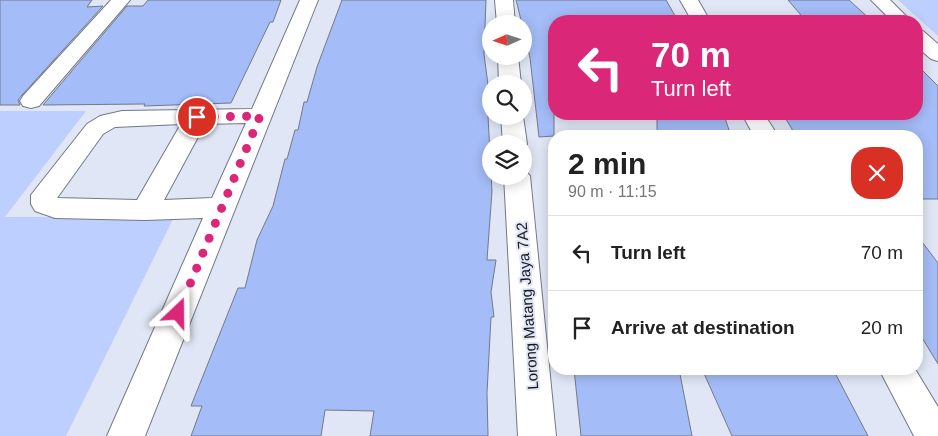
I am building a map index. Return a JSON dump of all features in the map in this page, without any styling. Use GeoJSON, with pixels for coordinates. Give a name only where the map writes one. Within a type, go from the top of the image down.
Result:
{"type":"FeatureCollection","features":[{"type":"Feature","properties":{"kind":"street"},"geometry":{"type":"LineString","coordinates":[[31,101],[121,0]]}},
{"type":"Feature","properties":{"kind":"street"},"geometry":{"type":"LineString","coordinates":[[126,436],[309,0]]}},
{"type":"Feature","properties":{"kind":"street"},"geometry":{"type":"LineString","coordinates":[[504,0],[505,15]]}},
{"type":"Feature","properties":{"kind":"street"},"geometry":{"type":"LineString","coordinates":[[689,0],[698,15]]}},
{"type":"Feature","properties":{"kind":"street"},"geometry":{"type":"LineString","coordinates":[[880,0],[896,15]]}},
{"type":"Feature","properties":{"kind":"street"},"geometry":{"type":"LineString","coordinates":[[923,42],[938,56]]}},
{"type":"Feature","properties":{"kind":"street"},"geometry":{"type":"LineString","coordinates":[[222,208],[145,210],[55,208],[44,204],[44,195],[95,129],[108,121],[122,118],[260,116]]}},
{"type":"Feature","properties":{"kind":"street"},"geometry":{"type":"LineString","coordinates":[[145,210],[197,117]]}},
{"type":"Feature","properties":{"kind":"street","name":"Lorong Matang Jaya 7A2"},"geometry":{"type":"LineString","coordinates":[[518,185],[537,436]]}},
{"type":"Feature","properties":{"kind":"street"},"geometry":{"type":"LineString","coordinates":[[899,375],[934,436]]}},
{"type":"Feature","properties":{"kind":"shaded area"},"geometry":{"type":"Polygon","coordinates":[[[898,0],[938,0],[938,36],[923,22],[923,15],[915,15],[898,0]]]}},
{"type":"Feature","properties":{"kind":"shaded area"},"geometry":{"type":"Polygon","coordinates":[[[0,111],[86,111],[5,217],[174,217],[66,436],[0,436],[0,111]]]}},
{"type":"Feature","properties":{"kind":"building"},"geometry":{"type":"Polygon","coordinates":[[[0,0],[92,0],[87,7],[103,6],[22,95],[18,100],[20,105],[0,105],[0,0]]]}},
{"type":"Feature","properties":{"kind":"building"},"geometry":{"type":"Polygon","coordinates":[[[148,0],[281,0],[273,22],[270,22],[231,103],[144,106],[145,104],[43,105],[127,6],[143,6],[148,0]]]}},
{"type":"Feature","properties":{"kind":"building"},"geometry":{"type":"Polygon","coordinates":[[[342,0],[486,0],[485,15],[482,15],[482,65],[485,65],[487,75],[482,75],[482,125],[488,125],[489,135],[482,135],[482,185],[492,185],[487,260],[496,260],[491,292],[494,317],[491,317],[487,393],[488,436],[370,436],[374,411],[325,410],[321,436],[191,436],[202,406],[191,406],[238,288],[245,288],[257,240],[273,206],[285,159],[287,159],[295,130],[298,130],[304,102],[307,102],[317,67],[342,0]]]}},
{"type":"Feature","properties":{"kind":"building"},"geometry":{"type":"Polygon","coordinates":[[[516,0],[666,0],[675,15],[548,15],[548,120],[554,120],[554,130],[548,130],[548,136],[539,137],[532,75],[532,15],[520,15],[516,0]]]}},
{"type":"Feature","properties":{"kind":"building"},"geometry":{"type":"Polygon","coordinates":[[[788,0],[849,0],[865,15],[801,15],[788,0]]]}},
{"type":"Feature","properties":{"kind":"building"},"geometry":{"type":"Polygon","coordinates":[[[923,71],[938,86],[938,199],[923,199],[923,130],[792,130],[787,120],[923,120],[923,71]]]}},
{"type":"Feature","properties":{"kind":"building"},"geometry":{"type":"Polygon","coordinates":[[[657,120],[726,120],[729,130],[657,130],[657,120]]]}},
{"type":"Feature","properties":{"kind":"building"},"geometry":{"type":"Polygon","coordinates":[[[923,243],[938,263],[938,364],[923,339],[923,243]]]}},
{"type":"Feature","properties":{"kind":"building"},"geometry":{"type":"Polygon","coordinates":[[[575,375],[680,375],[692,436],[581,436],[575,375]]]}},
{"type":"Feature","properties":{"kind":"building"},"geometry":{"type":"Polygon","coordinates":[[[705,375],[836,375],[868,436],[732,436],[705,375]]]}},
{"type":"Feature","properties":{"kind":"route"},"geometry":{"type":"LineString","coordinates":[[178,313],[260,116],[197,117]]}}]}
